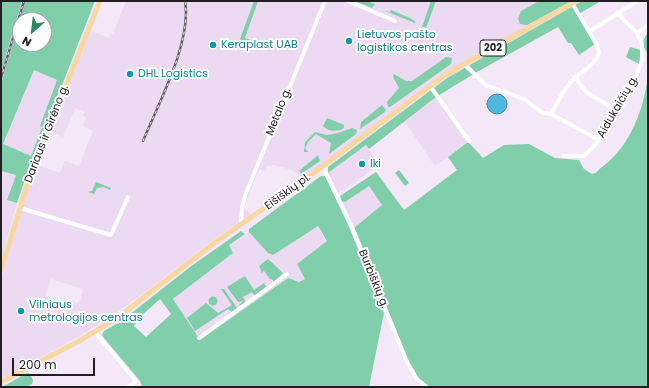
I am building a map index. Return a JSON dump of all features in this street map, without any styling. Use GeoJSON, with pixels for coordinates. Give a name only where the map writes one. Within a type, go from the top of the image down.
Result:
{"type":"FeatureCollection","features":[{"type":"Feature","properties":{"kind":"main road","name":"Dariaus ir Girėno g."},"geometry":{"type":"LineString","coordinates":[[1,270],[34,166],[100,1]]}},
{"type":"Feature","properties":{"kind":"main road","name":"Eišiškių pl."},"geometry":{"type":"LineString","coordinates":[[1,382],[95,332],[117,318],[213,244],[323,167],[430,86],[464,64],[574,2]]}},
{"type":"Feature","properties":{"kind":"street","name":"Metalo g."},"geometry":{"type":"LineString","coordinates":[[241,225],[242,207],[246,194],[325,1]]}},
{"type":"Feature","properties":{"kind":"street"},"geometry":{"type":"LineString","coordinates":[[348,1],[395,21]]}},
{"type":"Feature","properties":{"kind":"street"},"geometry":{"type":"LineString","coordinates":[[589,32],[637,1]]}},
{"type":"Feature","properties":{"kind":"street"},"geometry":{"type":"LineString","coordinates":[[551,114],[567,87],[575,77],[593,63],[598,57],[599,50],[574,2]]}},
{"type":"Feature","properties":{"kind":"street"},"geometry":{"type":"LineString","coordinates":[[617,13],[637,33],[648,25]]}},
{"type":"Feature","properties":{"kind":"street","name":"Aidukaičių g."},"geometry":{"type":"LineString","coordinates":[[564,156],[584,156],[599,140],[636,76],[642,61],[642,45],[637,33]]}},
{"type":"Feature","properties":{"kind":"street"},"geometry":{"type":"LineString","coordinates":[[464,64],[487,86],[525,100],[543,113],[551,114],[599,140]]}},
{"type":"Feature","properties":{"kind":"street"},"geometry":{"type":"LineString","coordinates":[[575,77],[586,92],[616,110]]}},
{"type":"Feature","properties":{"kind":"street"},"geometry":{"type":"LineString","coordinates":[[430,86],[469,140]]}},
{"type":"Feature","properties":{"kind":"street","name":"Burbiškių g."},"geometry":{"type":"LineString","coordinates":[[323,167],[352,227],[407,362],[417,379],[427,387]]}},
{"type":"Feature","properties":{"kind":"street"},"geometry":{"type":"LineString","coordinates":[[20,208],[111,235],[128,198]]}},
{"type":"Feature","properties":{"kind":"street"},"geometry":{"type":"LineString","coordinates":[[199,338],[287,274]]}},
{"type":"Feature","properties":{"kind":"street"},"geometry":{"type":"LineString","coordinates":[[95,332],[136,381],[128,387]]}},
{"type":"Feature","properties":{"kind":"shaded area"},"geometry":{"type":"Polygon","coordinates":[[[126,1],[572,1],[465,61],[302,179],[294,171],[274,165],[266,166],[264,171],[259,169],[244,207],[251,215],[213,240],[109,318],[64,345],[1,379],[1,279],[30,182],[37,165],[60,173],[65,161],[79,166],[93,131],[83,126],[86,117],[83,116],[85,112],[75,108],[63,137],[50,132],[91,31],[109,38],[111,34],[113,34],[126,1]],[[51,279],[45,296],[74,305],[80,301],[83,289],[51,279]]]}},
{"type":"Feature","properties":{"kind":"shaded area"},"geometry":{"type":"Polygon","coordinates":[[[34,70],[57,80],[31,156],[3,145],[34,70]]]}},
{"type":"Feature","properties":{"kind":"shaded area"},"geometry":{"type":"Polygon","coordinates":[[[436,97],[468,142],[435,166],[405,122],[436,97]]]}},
{"type":"Feature","properties":{"kind":"shaded area"},"geometry":{"type":"Polygon","coordinates":[[[366,145],[378,163],[373,167],[374,169],[338,193],[328,173],[366,145]]]}},
{"type":"Feature","properties":{"kind":"shaded area"},"geometry":{"type":"Polygon","coordinates":[[[1,171],[16,175],[7,200],[17,203],[1,260],[1,171]]]}},
{"type":"Feature","properties":{"kind":"shaded area"},"geometry":{"type":"Polygon","coordinates":[[[369,186],[382,205],[354,228],[343,203],[369,186]]]}},
{"type":"Feature","properties":{"kind":"shaded area"},"geometry":{"type":"Polygon","coordinates":[[[317,226],[327,241],[297,264],[305,279],[299,282],[288,278],[200,341],[173,299],[233,253],[229,245],[249,232],[268,253],[273,255],[317,226]]]}},
{"type":"Feature","properties":{"kind":"green space"},"geometry":{"type":"Polygon","coordinates":[[[1,1],[22,1],[19,12],[12,12],[12,35],[1,72],[1,1]]]}},
{"type":"Feature","properties":{"kind":"green space"},"geometry":{"type":"Polygon","coordinates":[[[25,1],[95,1],[17,203],[7,200],[16,175],[1,171],[1,84],[12,46],[12,52],[52,52],[52,12],[22,12],[25,1]],[[34,70],[3,144],[31,156],[57,80],[34,70]]]}},
{"type":"Feature","properties":{"kind":"green space"},"geometry":{"type":"Polygon","coordinates":[[[254,1],[258,1],[245,38],[263,44],[260,46],[255,46],[240,39],[254,1]]]}},
{"type":"Feature","properties":{"kind":"green space"},"geometry":{"type":"Polygon","coordinates":[[[355,1],[367,1],[375,4],[372,8],[355,1]]]}},
{"type":"Feature","properties":{"kind":"green space"},"geometry":{"type":"Polygon","coordinates":[[[431,1],[436,1],[426,28],[422,27],[431,1]]]}},
{"type":"Feature","properties":{"kind":"green space"},"geometry":{"type":"Polygon","coordinates":[[[539,1],[572,1],[527,25],[520,24],[518,19],[521,11],[539,1]]]}},
{"type":"Feature","properties":{"kind":"green space"},"geometry":{"type":"Polygon","coordinates":[[[582,1],[601,1],[577,15],[595,44],[579,55],[571,43],[568,43],[558,27],[477,72],[436,97],[369,149],[366,145],[328,173],[328,167],[447,78],[582,1]]]}},
{"type":"Feature","properties":{"kind":"green space"},"geometry":{"type":"Polygon","coordinates":[[[383,10],[390,12],[391,10],[416,22],[415,23],[383,10]]]}},
{"type":"Feature","properties":{"kind":"green space"},"geometry":{"type":"Polygon","coordinates":[[[648,33],[648,54],[644,43],[648,33]]]}},
{"type":"Feature","properties":{"kind":"green space"},"geometry":{"type":"Polygon","coordinates":[[[630,47],[641,50],[639,64],[626,57],[630,47]]]}},
{"type":"Feature","properties":{"kind":"green space"},"geometry":{"type":"Polygon","coordinates":[[[446,57],[452,58],[451,64],[388,107],[387,102],[399,88],[393,77],[394,74],[406,81],[412,81],[446,57]]]}},
{"type":"Feature","properties":{"kind":"green space"},"geometry":{"type":"Polygon","coordinates":[[[648,75],[648,387],[429,387],[419,379],[410,364],[354,228],[382,205],[369,186],[345,202],[342,202],[340,196],[376,172],[404,210],[457,170],[448,157],[468,142],[483,158],[504,145],[529,144],[555,158],[579,160],[584,169],[594,174],[612,159],[628,138],[639,114],[648,75]]]}},
{"type":"Feature","properties":{"kind":"green space"},"geometry":{"type":"Polygon","coordinates":[[[382,105],[386,110],[385,112],[360,129],[361,122],[382,105]]]}},
{"type":"Feature","properties":{"kind":"green space"},"geometry":{"type":"Polygon","coordinates":[[[327,118],[344,125],[344,128],[333,131],[325,128],[323,126],[327,118]]]}},
{"type":"Feature","properties":{"kind":"green space"},"geometry":{"type":"Polygon","coordinates":[[[352,128],[357,130],[356,134],[329,154],[331,143],[316,134],[308,142],[305,148],[308,152],[304,152],[305,142],[315,132],[327,135],[352,128]]]}},
{"type":"Feature","properties":{"kind":"green space"},"geometry":{"type":"Polygon","coordinates":[[[318,155],[320,161],[301,174],[299,171],[318,155]]]}},
{"type":"Feature","properties":{"kind":"green space"},"geometry":{"type":"Polygon","coordinates":[[[399,170],[409,183],[405,186],[395,173],[399,170]]]}},
{"type":"Feature","properties":{"kind":"green space"},"geometry":{"type":"Polygon","coordinates":[[[321,176],[325,176],[349,227],[384,313],[369,387],[142,387],[140,381],[104,338],[102,335],[104,331],[120,322],[190,267],[241,231],[245,234],[229,245],[233,253],[173,299],[200,340],[288,278],[299,282],[305,279],[297,264],[327,241],[318,226],[273,255],[268,253],[249,232],[249,229],[321,176]],[[160,299],[140,317],[134,326],[146,337],[171,314],[160,299]]]}},
{"type":"Feature","properties":{"kind":"green space"},"geometry":{"type":"Polygon","coordinates":[[[96,182],[111,188],[110,190],[104,187],[97,188],[94,194],[88,192],[92,191],[96,182]]]}},
{"type":"Feature","properties":{"kind":"green space"},"geometry":{"type":"Polygon","coordinates":[[[268,259],[283,273],[273,283],[273,280],[270,279],[264,271],[261,273],[259,266],[268,259]]]}},
{"type":"Feature","properties":{"kind":"green space"},"geometry":{"type":"Polygon","coordinates":[[[245,276],[254,290],[264,283],[267,288],[255,296],[252,292],[243,297],[246,303],[240,306],[239,305],[243,301],[238,302],[227,287],[245,276]]]}},
{"type":"Feature","properties":{"kind":"green space"},"geometry":{"type":"Polygon","coordinates":[[[221,289],[224,289],[237,308],[232,312],[228,309],[195,331],[187,318],[206,303],[218,313],[232,305],[221,289]]]}},
{"type":"Feature","properties":{"kind":"green space"},"geometry":{"type":"Polygon","coordinates":[[[213,296],[218,301],[213,306],[208,301],[213,296]]]}},
{"type":"Feature","properties":{"kind":"green space"},"geometry":{"type":"Polygon","coordinates":[[[27,373],[30,374],[33,380],[32,384],[26,387],[2,387],[27,373]]]}},
{"type":"Feature","properties":{"kind":"water"},"geometry":{"type":"Polygon","coordinates":[[[497,94],[504,97],[507,104],[504,111],[497,114],[490,111],[487,104],[490,97],[497,94]]]}},
{"type":"Feature","properties":{"kind":"railway"},"geometry":{"type":"LineString","coordinates":[[1,78],[24,1]]}},
{"type":"Feature","properties":{"kind":"railway"},"geometry":{"type":"LineString","coordinates":[[143,141],[173,72],[179,53],[184,35],[186,17],[185,1]]}},
{"type":"Feature","properties":{"kind":"place","name":"Lietuvos pašto logistikos centras"},"geometry":{"type":"Point","coordinates":[349,41]}},
{"type":"Feature","properties":{"kind":"place","name":"Keraplast UAB"},"geometry":{"type":"Point","coordinates":[213,45]}},
{"type":"Feature","properties":{"kind":"place","name":"DHL Logistics"},"geometry":{"type":"Point","coordinates":[130,74]}},
{"type":"Feature","properties":{"kind":"place","name":"Iki"},"geometry":{"type":"Point","coordinates":[362,164]}},
{"type":"Feature","properties":{"kind":"place","name":"Vilniaus metrologijos centras"},"geometry":{"type":"Point","coordinates":[21,311]}}]}
